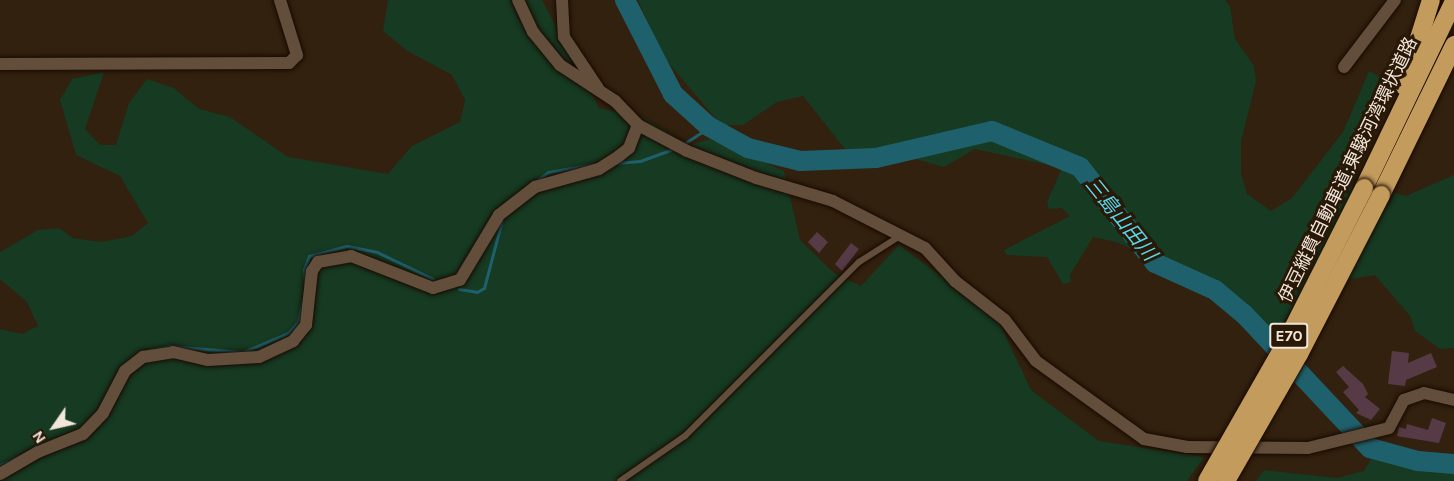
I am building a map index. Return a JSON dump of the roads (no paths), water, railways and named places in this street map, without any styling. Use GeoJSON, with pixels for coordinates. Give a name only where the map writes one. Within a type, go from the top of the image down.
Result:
{"type":"FeatureCollection","features":[{"type":"Feature","properties":{"kind":"highway"},"geometry":{"type":"LineString","coordinates":[[1387,142],[1431,0]]}},
{"type":"Feature","properties":{"kind":"highway","name":"伊豆縦貫自動車道;東駿河湾環状道路"},"geometry":{"type":"LineString","coordinates":[[1207,481],[1285,344],[1387,142],[1454,1]]}},
{"type":"Feature","properties":{"kind":"highway","name":"伊豆縦貫自動車道;東駿河湾環状道路"},"geometry":{"type":"LineString","coordinates":[[1226,481],[1299,354],[1381,195],[1454,45]]}},
{"type":"Feature","properties":{"kind":"highway"},"geometry":{"type":"LineString","coordinates":[[1403,151],[1454,74]]}},
{"type":"Feature","properties":{"kind":"street"},"geometry":{"type":"LineString","coordinates":[[0,64],[289,63],[297,55],[280,0]]}},
{"type":"Feature","properties":{"kind":"street"},"geometry":{"type":"LineString","coordinates":[[518,0],[533,32],[553,58],[577,80],[601,92]]}},
{"type":"Feature","properties":{"kind":"street"},"geometry":{"type":"LineString","coordinates":[[562,0],[564,37],[601,92],[638,125],[674,141],[687,151],[833,201],[903,234],[994,309],[1036,361],[1144,439],[1187,447],[1286,449],[1344,442],[1376,434],[1389,428],[1404,400],[1424,393],[1454,400]]}},
{"type":"Feature","properties":{"kind":"street"},"geometry":{"type":"LineString","coordinates":[[1344,68],[1395,0]]}},
{"type":"Feature","properties":{"kind":"street"},"geometry":{"type":"LineString","coordinates":[[0,474],[38,452],[83,435],[103,413],[124,371],[143,357],[173,352],[208,360],[259,357],[292,341],[306,325],[312,271],[318,262],[351,256],[433,288],[465,277],[502,214],[535,187],[599,168],[619,156],[629,148],[638,125]]}},
{"type":"Feature","properties":{"kind":"lane"},"geometry":{"type":"LineString","coordinates":[[620,481],[686,436],[859,262],[903,234]]}},
{"type":"Feature","properties":{"kind":"waterway","name":"三島山田川"},"geometry":{"type":"LineString","coordinates":[[625,0],[673,94],[708,126],[748,148],[800,161],[876,158],[992,131],[1080,167],[1155,263],[1215,290],[1244,314],[1370,448],[1418,461],[1454,464]]}},
{"type":"Feature","properties":{"kind":"waterway"},"geometry":{"type":"LineString","coordinates":[[682,145],[710,127]]}},
{"type":"Feature","properties":{"kind":"waterway"},"geometry":{"type":"LineString","coordinates":[[616,163],[640,161],[676,148]]}},
{"type":"Feature","properties":{"kind":"waterway"},"geometry":{"type":"LineString","coordinates":[[510,200],[548,172],[601,163]]}},
{"type":"Feature","properties":{"kind":"waterway"},"geometry":{"type":"LineString","coordinates":[[459,289],[477,292],[484,288],[502,220]]}},
{"type":"Feature","properties":{"kind":"waterway"},"geometry":{"type":"LineString","coordinates":[[305,284],[304,269],[309,256],[347,246],[377,252],[433,279]]}},
{"type":"Feature","properties":{"kind":"waterway"},"geometry":{"type":"LineString","coordinates":[[146,351],[169,346],[243,352],[288,333],[298,322],[303,299]]}},
{"type":"Feature","properties":{"kind":"waterway"},"geometry":{"type":"LineString","coordinates":[[123,365],[140,353]]}},
{"type":"Feature","properties":{"kind":"waterway"},"geometry":{"type":"LineString","coordinates":[[0,465],[61,437]]}}]}
